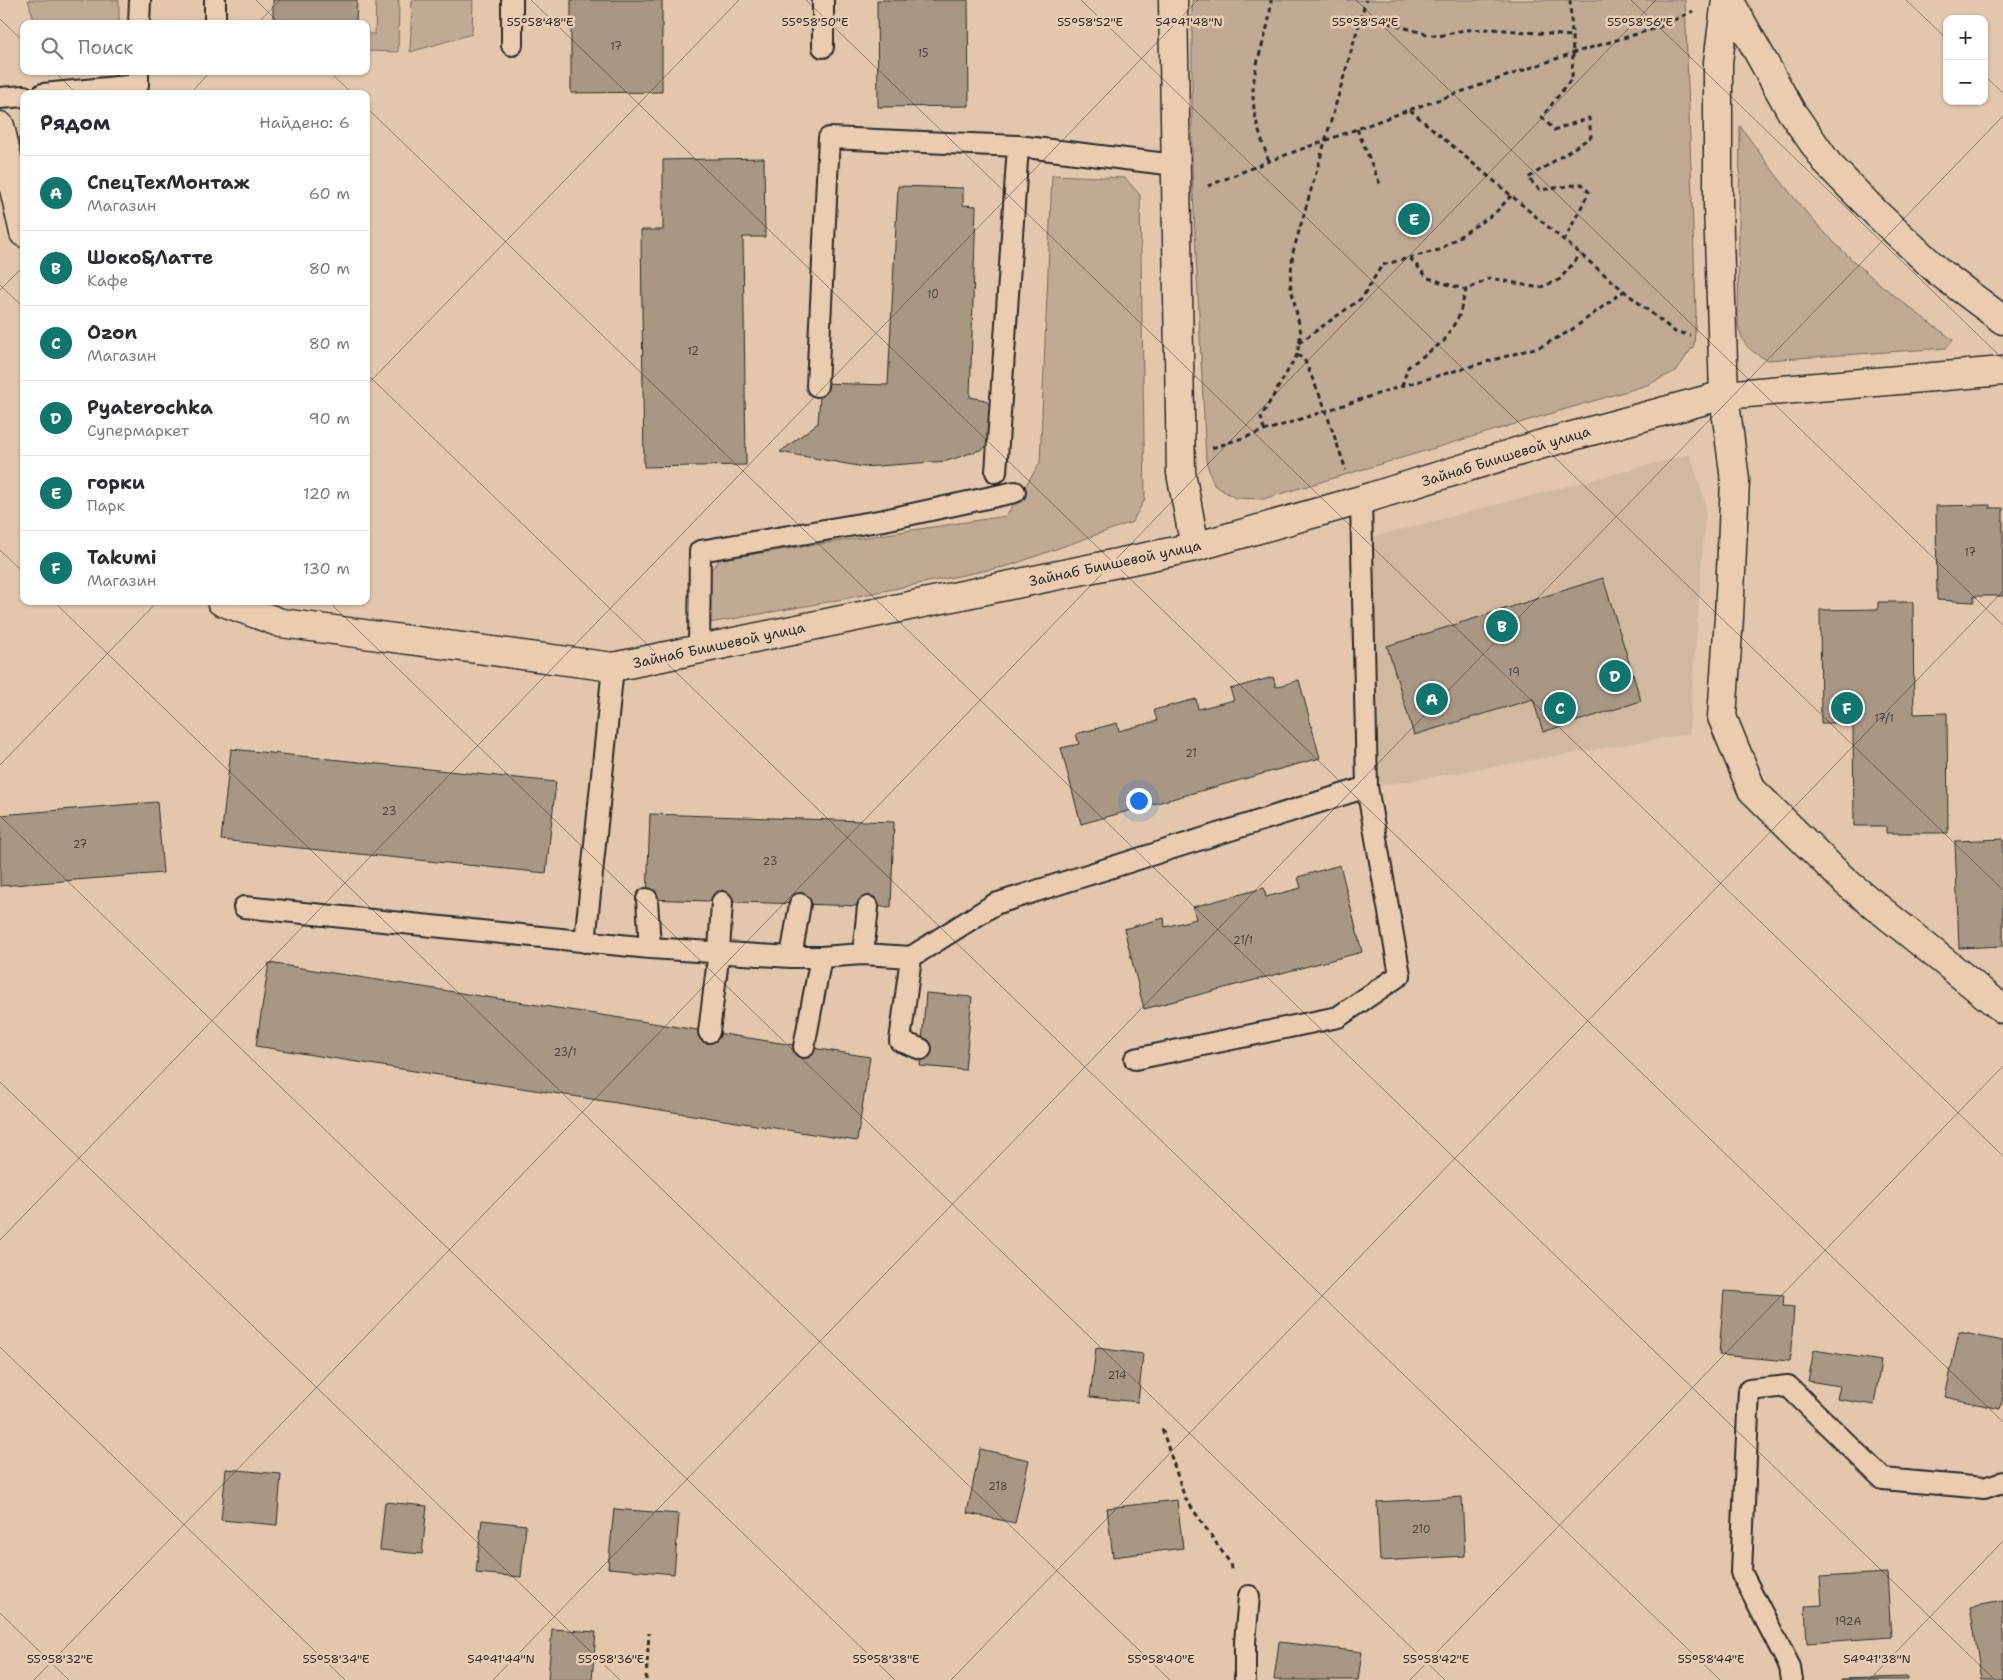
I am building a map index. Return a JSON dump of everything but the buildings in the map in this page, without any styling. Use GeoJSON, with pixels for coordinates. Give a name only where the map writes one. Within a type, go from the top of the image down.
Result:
{"type":"FeatureCollection","features":[{"type":"Feature","properties":{"kind":"street"},"geometry":{"type":"LineString","coordinates":[[1173,0],[1181,473],[1195,547]]}},
{"type":"Feature","properties":{"kind":"street"},"geometry":{"type":"LineString","coordinates":[[1727,0],[1792,112],[1828,164],[1877,214],[1939,272],[2003,320]]}},
{"type":"Feature","properties":{"kind":"street"},"geometry":{"type":"LineString","coordinates":[[1727,0],[1718,62],[1718,204],[1724,395],[1735,480],[1722,717],[1752,790],[1846,882],[2003,1009]]}},
{"type":"Feature","properties":{"kind":"street"},"geometry":{"type":"LineString","coordinates":[[0,126],[20,215]]}},
{"type":"Feature","properties":{"kind":"street","name":"Зайнаб Биишевой улица"},"geometry":{"type":"LineString","coordinates":[[232,605],[281,623],[613,667],[1195,547],[1361,500],[1539,444],[1724,395],[2003,371]]}},
{"type":"Feature","properties":{"kind":"lane"},"geometry":{"type":"LineString","coordinates":[[139,20],[140,0]]}},
{"type":"Feature","properties":{"kind":"lane"},"geometry":{"type":"LineString","coordinates":[[215,0],[215,20]]}},
{"type":"Feature","properties":{"kind":"lane"},"geometry":{"type":"LineString","coordinates":[[512,0],[512,45]]}},
{"type":"Feature","properties":{"kind":"lane"},"geometry":{"type":"LineString","coordinates":[[823,0],[823,47]]}},
{"type":"Feature","properties":{"kind":"lane"},"geometry":{"type":"LineString","coordinates":[[85,90],[138,85],[138,75]]}},
{"type":"Feature","properties":{"kind":"lane"},"geometry":{"type":"LineString","coordinates":[[0,98],[20,96]]}},
{"type":"Feature","properties":{"kind":"lane"},"geometry":{"type":"LineString","coordinates":[[817,386],[829,138],[1018,146],[1176,164]]}},
{"type":"Feature","properties":{"kind":"lane"},"geometry":{"type":"LineString","coordinates":[[996,472],[1018,146]]}},
{"type":"Feature","properties":{"kind":"lane"},"geometry":{"type":"LineString","coordinates":[[699,649],[700,551],[884,520],[1015,492]]}},
{"type":"Feature","properties":{"kind":"lane"},"geometry":{"type":"LineString","coordinates":[[1135,1059],[1338,1017],[1400,975],[1366,787],[1361,500]]}},
{"type":"Feature","properties":{"kind":"lane"},"geometry":{"type":"LineString","coordinates":[[585,942],[613,667]]}},
{"type":"Feature","properties":{"kind":"lane"},"geometry":{"type":"LineString","coordinates":[[244,907],[650,948],[791,957],[821,958],[863,954],[912,957],[995,904],[1366,787]]}},
{"type":"Feature","properties":{"kind":"lane"},"geometry":{"type":"LineString","coordinates":[[647,899],[650,948]]}},
{"type":"Feature","properties":{"kind":"lane"},"geometry":{"type":"LineString","coordinates":[[709,1032],[719,951],[722,902]]}},
{"type":"Feature","properties":{"kind":"lane"},"geometry":{"type":"LineString","coordinates":[[791,957],[800,904]]}},
{"type":"Feature","properties":{"kind":"lane"},"geometry":{"type":"LineString","coordinates":[[863,954],[868,907]]}},
{"type":"Feature","properties":{"kind":"lane"},"geometry":{"type":"LineString","coordinates":[[912,957],[900,1040],[921,1048]]}},
{"type":"Feature","properties":{"kind":"lane"},"geometry":{"type":"LineString","coordinates":[[804,1047],[821,958]]}},
{"type":"Feature","properties":{"kind":"lane"},"geometry":{"type":"LineString","coordinates":[[1792,1680],[1790,1667],[1741,1572],[1749,1390],[1788,1386],[1884,1479],[1984,1488],[2003,1482]]}},
{"type":"Feature","properties":{"kind":"lane"},"geometry":{"type":"LineString","coordinates":[[1244,1680],[1245,1642],[1250,1596]]}},
{"type":"Feature","properties":{"kind":"path"},"geometry":{"type":"LineString","coordinates":[[1269,161],[1253,116],[1254,79],[1270,19],[1271,0]]}},
{"type":"Feature","properties":{"kind":"path"},"geometry":{"type":"LineString","coordinates":[[1264,430],[1261,417],[1297,355],[1301,333],[1290,283],[1293,252],[1366,0]]}},
{"type":"Feature","properties":{"kind":"path"},"geometry":{"type":"LineString","coordinates":[[1564,241],[1589,192],[1582,184],[1540,190],[1528,178],[1591,137],[1589,118],[1554,130],[1542,116],[1572,78],[1573,53],[1570,0]]}},
{"type":"Feature","properties":{"kind":"path"},"geometry":{"type":"LineString","coordinates":[[1176,195],[1211,185],[1269,161],[1409,110],[1573,53],[1656,28],[1699,8]]}},
{"type":"Feature","properties":{"kind":"path"},"geometry":{"type":"LineString","coordinates":[[1362,15],[1439,36],[1464,30],[1493,29],[1572,36]]}},
{"type":"Feature","properties":{"kind":"path"},"geometry":{"type":"LineString","coordinates":[[1409,110],[1675,332]]}},
{"type":"Feature","properties":{"kind":"path"},"geometry":{"type":"LineString","coordinates":[[1357,129],[1380,184]]}},
{"type":"Feature","properties":{"kind":"path"},"geometry":{"type":"LineString","coordinates":[[1299,344],[1362,298],[1382,265],[1440,250],[1495,213],[1511,196]]}},
{"type":"Feature","properties":{"kind":"path"},"geometry":{"type":"LineString","coordinates":[[1410,258],[1428,278],[1466,290],[1491,278],[1539,288],[1559,280],[1581,254]]}},
{"type":"Feature","properties":{"kind":"path"},"geometry":{"type":"LineString","coordinates":[[1402,386],[1408,367],[1444,341],[1458,316],[1466,290]]}},
{"type":"Feature","properties":{"kind":"path"},"geometry":{"type":"LineString","coordinates":[[1181,460],[1326,410],[1542,346],[1570,331],[1624,291]]}},
{"type":"Feature","properties":{"kind":"path"},"geometry":{"type":"LineString","coordinates":[[1297,355],[1304,358],[1326,410],[1346,470]]}},
{"type":"Feature","properties":{"kind":"path"},"geometry":{"type":"LineString","coordinates":[[1162,1429],[1185,1498],[1230,1563],[1233,1580]]}},
{"type":"Feature","properties":{"kind":"path"},"geometry":{"type":"LineString","coordinates":[[646,1680],[648,1633]]}},
{"type":"Feature","properties":{"kind":"shaded area"},"geometry":{"type":"Polygon","coordinates":[[[28,0],[119,0],[119,20],[34,20],[28,0]]]}},
{"type":"Feature","properties":{"kind":"shaded area"},"geometry":{"type":"Polygon","coordinates":[[[376,0],[399,0],[398,52],[370,51],[370,34],[375,34],[376,0]]]}},
{"type":"Feature","properties":{"kind":"shaded area"},"geometry":{"type":"Polygon","coordinates":[[[412,0],[473,0],[472,34],[410,52],[412,0]]]}},
{"type":"Feature","properties":{"kind":"shaded area"},"geometry":{"type":"Polygon","coordinates":[[[1192,0],[1685,0],[1696,312],[1694,345],[1676,371],[1647,385],[1263,499],[1235,498],[1214,485],[1206,461],[1192,171],[1192,0]]]}},
{"type":"Feature","properties":{"kind":"shaded area"},"geometry":{"type":"Polygon","coordinates":[[[1740,126],[1781,182],[1814,221],[1871,276],[1903,303],[1953,340],[1947,348],[1767,360],[1747,346],[1738,324],[1740,126]]]}},
{"type":"Feature","properties":{"kind":"shaded area"},"geometry":{"type":"Polygon","coordinates":[[[1052,175],[1125,178],[1140,195],[1145,499],[1132,522],[1008,566],[828,602],[709,623],[705,577],[720,559],[1006,516],[1040,463],[1052,175]]]}},
{"type":"Feature","properties":{"kind":"shaded area"},"geometry":{"type":"Polygon","coordinates":[[[1690,454],[1706,505],[1689,734],[1378,786],[1373,537],[1690,454]]]}},
{"type":"Feature","properties":{"kind":"place","name":"горки"},"geometry":{"type":"Point","coordinates":[1414,219]}},
{"type":"Feature","properties":{"kind":"place","name":"Шоко&Латте"},"geometry":{"type":"Point","coordinates":[1502,626]}},
{"type":"Feature","properties":{"kind":"place","name":"Pyaterochka"},"geometry":{"type":"Point","coordinates":[1615,676]}},
{"type":"Feature","properties":{"kind":"place","name":"СпецТехМонтаж"},"geometry":{"type":"Point","coordinates":[1432,699]}},
{"type":"Feature","properties":{"kind":"place","name":"Ozon"},"geometry":{"type":"Point","coordinates":[1560,708]}},
{"type":"Feature","properties":{"kind":"place","name":"Takumi"},"geometry":{"type":"Point","coordinates":[1847,708]}}]}
